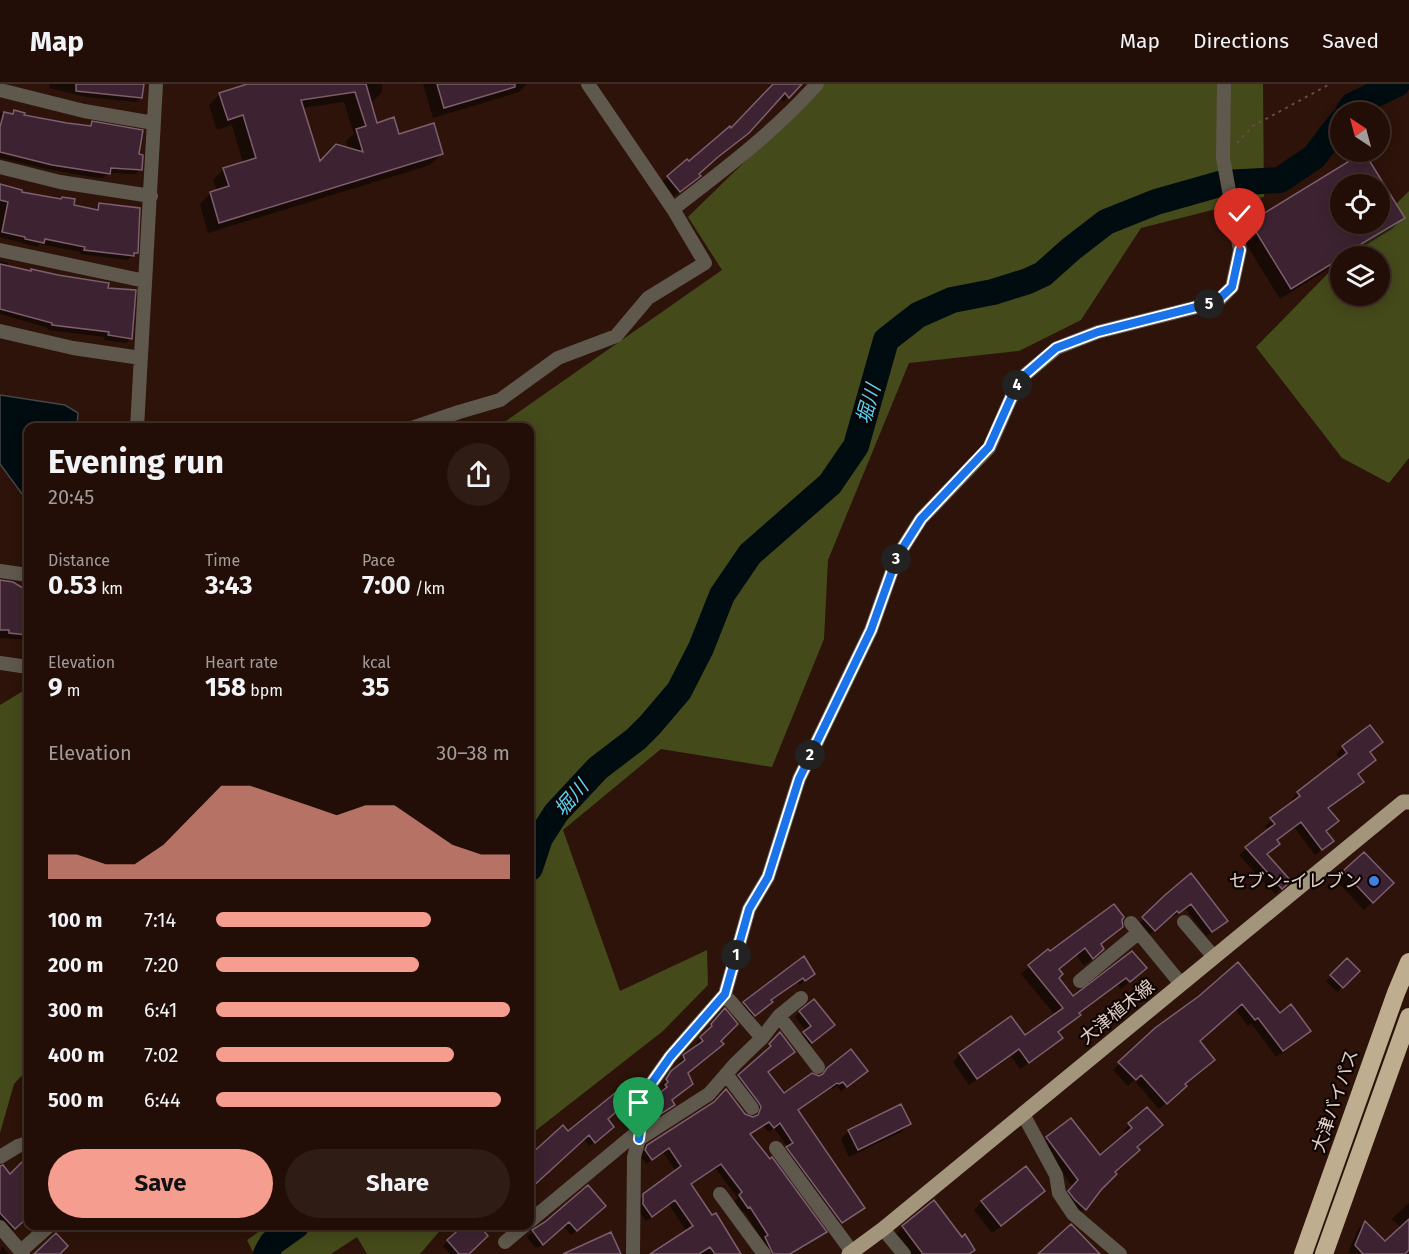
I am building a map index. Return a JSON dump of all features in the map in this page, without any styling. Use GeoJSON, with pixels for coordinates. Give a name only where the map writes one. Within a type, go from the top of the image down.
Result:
{"type":"FeatureCollection","features":[{"type":"Feature","properties":{"kind":"highway","name":"大津バイパス"},"geometry":{"type":"LineString","coordinates":[[1303,1254],[1409,962]]}},
{"type":"Feature","properties":{"kind":"highway"},"geometry":{"type":"LineString","coordinates":[[1324,1254],[1409,1017]]}},
{"type":"Feature","properties":{"kind":"main road","name":"大津植木線"},"geometry":{"type":"LineString","coordinates":[[851,1253],[1403,802],[1409,802]]}},
{"type":"Feature","properties":{"kind":"street"},"geometry":{"type":"LineString","coordinates":[[137,423],[156,84]]}},
{"type":"Feature","properties":{"kind":"street"},"geometry":{"type":"LineString","coordinates":[[427,423],[500,400],[558,358],[616,336],[648,298],[705,263],[673,209],[588,84]]}},
{"type":"Feature","properties":{"kind":"street"},"geometry":{"type":"LineString","coordinates":[[673,209],[741,157],[799,104],[817,84]]}},
{"type":"Feature","properties":{"kind":"street"},"geometry":{"type":"LineString","coordinates":[[633,1254],[634,1157],[640,1134],[644,1099],[651,1084],[670,1057],[725,995],[749,909],[768,877],[799,779],[871,630],[897,557],[921,519],[989,447],[1019,380],[1056,348],[1098,332],[1216,302],[1232,287],[1240,250],[1223,158],[1224,84]]}},
{"type":"Feature","properties":{"kind":"street"},"geometry":{"type":"LineString","coordinates":[[0,90],[84,111],[154,123]]}},
{"type":"Feature","properties":{"kind":"street"},"geometry":{"type":"LineString","coordinates":[[0,167],[60,182],[151,196]]}},
{"type":"Feature","properties":{"kind":"street"},"geometry":{"type":"LineString","coordinates":[[0,250],[145,281]]}},
{"type":"Feature","properties":{"kind":"street"},"geometry":{"type":"LineString","coordinates":[[0,331],[73,348],[141,358]]}},
{"type":"Feature","properties":{"kind":"street"},"geometry":{"type":"LineString","coordinates":[[0,571],[24,574]]}},
{"type":"Feature","properties":{"kind":"street"},"geometry":{"type":"LineString","coordinates":[[0,663],[24,666]]}},
{"type":"Feature","properties":{"kind":"street"},"geometry":{"type":"LineString","coordinates":[[1184,922],[1214,957]]}},
{"type":"Feature","properties":{"kind":"street"},"geometry":{"type":"LineString","coordinates":[[1080,981],[1134,928],[1181,984]]}},
{"type":"Feature","properties":{"kind":"street"},"geometry":{"type":"LineString","coordinates":[[725,995],[762,1038]]}},
{"type":"Feature","properties":{"kind":"street"},"geometry":{"type":"LineString","coordinates":[[534,1218],[640,1134],[709,1094],[762,1038],[779,1016],[801,998]]}},
{"type":"Feature","properties":{"kind":"street"},"geometry":{"type":"LineString","coordinates":[[779,1016],[819,1067]]}},
{"type":"Feature","properties":{"kind":"street"},"geometry":{"type":"LineString","coordinates":[[726,1074],[752,1108]]}},
{"type":"Feature","properties":{"kind":"street"},"geometry":{"type":"LineString","coordinates":[[1023,1114],[1056,1175],[1059,1193],[1073,1214],[1119,1254]]}},
{"type":"Feature","properties":{"kind":"street"},"geometry":{"type":"LineString","coordinates":[[0,1157],[24,1144]]}},
{"type":"Feature","properties":{"kind":"street"},"geometry":{"type":"LineString","coordinates":[[776,1148],[851,1253]]}},
{"type":"Feature","properties":{"kind":"street"},"geometry":{"type":"LineString","coordinates":[[720,1194],[764,1254]]}},
{"type":"Feature","properties":{"kind":"street"},"geometry":{"type":"LineString","coordinates":[[0,1227],[22,1252],[45,1230]]}},
{"type":"Feature","properties":{"kind":"street"},"geometry":{"type":"LineString","coordinates":[[883,1229],[904,1254]]}},
{"type":"Feature","properties":{"kind":"street"},"geometry":{"type":"LineString","coordinates":[[504,1242],[520,1230]]}},
{"type":"Feature","properties":{"kind":"path"},"geometry":{"type":"LineString","coordinates":[[1223,158],[1253,126],[1330,84]]}},
{"type":"Feature","properties":{"kind":"green space"},"geometry":{"type":"Polygon","coordinates":[[[824,84],[1263,84],[1264,197],[1141,228],[1081,320],[1019,351],[909,363],[828,560],[824,639],[772,767],[661,749],[563,830],[620,991],[707,950],[708,985],[663,1031],[534,1132],[534,423],[503,423],[722,270],[688,217],[824,84]]]}},
{"type":"Feature","properties":{"kind":"green space"},"geometry":{"type":"Polygon","coordinates":[[[1409,191],[1409,458],[1389,483],[1342,458],[1256,347],[1330,271],[1330,306],[1390,306],[1390,246],[1354,246],[1366,234],[1390,234],[1390,210],[1409,191]]]}},
{"type":"Feature","properties":{"kind":"green space"},"geometry":{"type":"Polygon","coordinates":[[[24,690],[24,1073],[14,1084],[0,1133],[0,705],[24,690]]]}},
{"type":"Feature","properties":{"kind":"green space"},"geometry":{"type":"Polygon","coordinates":[[[261,1230],[441,1230],[420,1254],[367,1254],[357,1237],[331,1254],[254,1254],[247,1240],[261,1230]]]}},
{"type":"Feature","properties":{"kind":"shaded area"},"geometry":{"type":"Polygon","coordinates":[[[0,395],[65,405],[78,413],[77,423],[24,423],[24,497],[0,464],[0,395]]]}},
{"type":"Feature","properties":{"kind":"building"},"geometry":{"type":"Polygon","coordinates":[[[76,84],[144,84],[142,98],[76,91],[76,84]]]}},
{"type":"Feature","properties":{"kind":"building"},"geometry":{"type":"Polygon","coordinates":[[[247,84],[366,84],[377,123],[394,117],[399,134],[434,123],[443,154],[219,223],[210,192],[229,186],[223,168],[256,158],[243,115],[228,120],[219,93],[247,84]],[[355,92],[301,100],[320,161],[336,144],[363,152],[356,129],[366,126],[355,92]]]}},
{"type":"Feature","properties":{"kind":"building"},"geometry":{"type":"Polygon","coordinates":[[[437,84],[515,84],[515,87],[444,108],[437,84]]]}},
{"type":"Feature","properties":{"kind":"building"},"geometry":{"type":"Polygon","coordinates":[[[773,84],[802,84],[789,98],[785,93],[749,133],[718,157],[699,174],[701,176],[680,192],[667,176],[687,159],[689,161],[730,126],[731,128],[773,84]]]}},
{"type":"Feature","properties":{"kind":"building"},"geometry":{"type":"Polygon","coordinates":[[[14,110],[25,113],[24,115],[67,123],[91,126],[92,121],[143,130],[139,154],[143,155],[142,170],[111,168],[110,174],[52,165],[0,152],[0,127],[4,112],[13,114],[14,110]]]}},
{"type":"Feature","properties":{"kind":"building"},"geometry":{"type":"Polygon","coordinates":[[[1348,162],[1370,162],[1378,174],[1330,174],[1330,234],[1378,234],[1358,246],[1330,246],[1330,265],[1291,289],[1250,222],[1348,162]]]}},
{"type":"Feature","properties":{"kind":"building"},"geometry":{"type":"Polygon","coordinates":[[[0,184],[22,190],[22,192],[61,199],[62,197],[75,199],[74,205],[98,210],[99,203],[140,208],[138,253],[134,253],[134,256],[84,250],[85,247],[45,239],[44,243],[2,232],[8,202],[0,200],[0,184]]]}},
{"type":"Feature","properties":{"kind":"building"},"geometry":{"type":"Polygon","coordinates":[[[1390,194],[1405,218],[1390,227],[1390,194]]]}},
{"type":"Feature","properties":{"kind":"building"},"geometry":{"type":"Polygon","coordinates":[[[0,264],[109,283],[108,288],[136,290],[132,339],[108,335],[109,332],[52,325],[52,323],[0,309],[0,264]]]}},
{"type":"Feature","properties":{"kind":"building"},"geometry":{"type":"Polygon","coordinates":[[[0,580],[13,582],[24,589],[24,635],[0,630],[0,580]]]}},
{"type":"Feature","properties":{"kind":"building"},"geometry":{"type":"Polygon","coordinates":[[[1370,725],[1383,742],[1370,752],[1376,760],[1358,774],[1364,782],[1328,808],[1339,821],[1326,831],[1334,841],[1322,850],[1301,822],[1277,840],[1280,844],[1267,854],[1291,881],[1282,889],[1245,847],[1275,824],[1270,818],[1300,796],[1297,792],[1347,753],[1342,746],[1370,725]]]}},
{"type":"Feature","properties":{"kind":"building"},"geometry":{"type":"Polygon","coordinates":[[[1364,852],[1394,883],[1373,903],[1343,871],[1364,852]]]}},
{"type":"Feature","properties":{"kind":"building"},"geometry":{"type":"Polygon","coordinates":[[[1191,873],[1228,921],[1212,932],[1191,904],[1179,913],[1177,911],[1155,931],[1142,917],[1191,873]]]}},
{"type":"Feature","properties":{"kind":"building"},"geometry":{"type":"Polygon","coordinates":[[[1114,904],[1124,917],[1123,927],[1101,944],[1104,949],[1093,959],[1085,948],[1059,969],[1063,974],[1059,978],[1073,996],[1132,951],[1147,968],[1130,982],[1126,978],[1079,1013],[1081,1015],[1058,1032],[1063,1038],[1029,1063],[1019,1049],[977,1079],[959,1053],[1011,1016],[1025,1035],[1063,1008],[1028,965],[1114,904]]]}},
{"type":"Feature","properties":{"kind":"building"},"geometry":{"type":"Polygon","coordinates":[[[804,956],[815,974],[805,981],[803,978],[771,1000],[773,1002],[755,1016],[743,1002],[804,956]]]}},
{"type":"Feature","properties":{"kind":"building"},"geometry":{"type":"Polygon","coordinates":[[[1347,958],[1360,971],[1343,988],[1330,975],[1347,958]]]}},
{"type":"Feature","properties":{"kind":"building"},"geometry":{"type":"Polygon","coordinates":[[[1238,962],[1280,1013],[1291,1004],[1311,1031],[1283,1051],[1258,1018],[1255,1020],[1242,1004],[1200,1041],[1215,1060],[1185,1084],[1187,1086],[1167,1104],[1141,1075],[1136,1080],[1118,1062],[1155,1028],[1199,996],[1238,962]]]}},
{"type":"Feature","properties":{"kind":"building"},"geometry":{"type":"Polygon","coordinates":[[[814,999],[835,1025],[812,1043],[803,1032],[811,1026],[799,1011],[814,999]]]}},
{"type":"Feature","properties":{"kind":"building"},"geometry":{"type":"Polygon","coordinates":[[[725,1008],[738,1024],[721,1041],[724,1044],[688,1073],[693,1084],[672,1100],[675,1105],[656,1117],[652,1111],[653,1102],[656,1096],[667,1087],[666,1079],[671,1071],[685,1060],[683,1055],[703,1041],[700,1037],[712,1026],[711,1024],[725,1008]]]}},
{"type":"Feature","properties":{"kind":"building"},"geometry":{"type":"Polygon","coordinates":[[[780,1032],[795,1052],[768,1072],[784,1093],[812,1073],[819,1076],[823,1074],[827,1068],[851,1049],[868,1071],[847,1087],[843,1082],[837,1083],[798,1110],[865,1208],[842,1223],[786,1147],[793,1143],[780,1123],[774,1128],[769,1122],[750,1134],[770,1159],[772,1157],[827,1232],[790,1254],[773,1254],[765,1237],[768,1235],[750,1207],[748,1208],[739,1195],[742,1192],[721,1164],[691,1184],[712,1215],[716,1213],[741,1254],[715,1254],[710,1247],[699,1254],[650,1254],[693,1226],[675,1200],[652,1217],[643,1204],[643,1194],[681,1166],[669,1148],[652,1160],[645,1150],[647,1145],[714,1102],[726,1089],[745,1114],[753,1117],[758,1115],[761,1107],[759,1103],[738,1075],[771,1046],[769,1044],[780,1032]]]}},
{"type":"Feature","properties":{"kind":"building"},"geometry":{"type":"Polygon","coordinates":[[[615,1093],[624,1105],[608,1119],[614,1127],[595,1143],[589,1135],[534,1185],[534,1151],[563,1125],[568,1131],[615,1093]]]}},
{"type":"Feature","properties":{"kind":"building"},"geometry":{"type":"Polygon","coordinates":[[[901,1104],[911,1124],[858,1150],[848,1130],[901,1104]]]}},
{"type":"Feature","properties":{"kind":"building"},"geometry":{"type":"Polygon","coordinates":[[[1147,1107],[1163,1125],[1137,1147],[1140,1150],[1115,1172],[1117,1174],[1086,1210],[1068,1191],[1078,1180],[1046,1137],[1071,1118],[1100,1155],[1132,1128],[1128,1123],[1147,1107]]]}},
{"type":"Feature","properties":{"kind":"building"},"geometry":{"type":"Polygon","coordinates":[[[24,1160],[24,1221],[15,1229],[0,1213],[0,1166],[3,1165],[10,1174],[24,1160]]]}},
{"type":"Feature","properties":{"kind":"building"},"geometry":{"type":"Polygon","coordinates":[[[1026,1166],[1045,1191],[1001,1226],[981,1201],[1026,1166]]]}},
{"type":"Feature","properties":{"kind":"building"},"geometry":{"type":"Polygon","coordinates":[[[588,1185],[606,1206],[577,1231],[569,1222],[543,1245],[532,1230],[545,1222],[588,1185]]]}},
{"type":"Feature","properties":{"kind":"building"},"geometry":{"type":"Polygon","coordinates":[[[934,1200],[962,1237],[965,1234],[975,1250],[969,1254],[923,1254],[902,1226],[934,1200]]]}},
{"type":"Feature","properties":{"kind":"building"},"geometry":{"type":"Polygon","coordinates":[[[1409,1219],[1409,1250],[1405,1254],[1363,1254],[1355,1245],[1365,1221],[1385,1241],[1409,1219]]]}},
{"type":"Feature","properties":{"kind":"building"},"geometry":{"type":"Polygon","coordinates":[[[1071,1224],[1100,1254],[1038,1254],[1071,1224]]]}},
{"type":"Feature","properties":{"kind":"building"},"geometry":{"type":"Polygon","coordinates":[[[458,1230],[485,1230],[488,1236],[469,1254],[459,1254],[447,1240],[458,1230]]]}},
{"type":"Feature","properties":{"kind":"building"},"geometry":{"type":"Polygon","coordinates":[[[611,1232],[621,1254],[563,1254],[611,1232]]]}},
{"type":"Feature","properties":{"kind":"building"},"geometry":{"type":"Polygon","coordinates":[[[56,1233],[68,1246],[60,1254],[34,1254],[56,1233]]]}},
{"type":"Feature","properties":{"kind":"waterway","name":"堀川"},"geometry":{"type":"LineString","coordinates":[[1359,102],[1397,84]]}},
{"type":"Feature","properties":{"kind":"waterway","name":"堀川"},"geometry":{"type":"LineString","coordinates":[[534,856],[540,838],[556,813],[598,768],[636,739],[679,691],[701,648],[722,595],[750,554],[830,484],[856,446],[886,340],[918,315],[952,300],[993,292],[1043,274],[1106,222],[1156,202],[1223,183],[1280,180],[1314,157],[1330,136]]}},
{"type":"Feature","properties":{"kind":"waterway","name":"堀川"},"geometry":{"type":"LineString","coordinates":[[266,1254],[272,1243],[290,1230]]}},
{"type":"Feature","properties":{"kind":"place","name":"セブン-イレブン"},"geometry":{"type":"Point","coordinates":[1374,881]}},
{"type":"Feature","properties":{"kind":"route"},"geometry":{"type":"LineString","coordinates":[[639,1139],[644,1099],[651,1084],[670,1057],[725,994],[749,909],[768,877],[799,779],[871,630],[897,557],[921,519],[989,447],[1019,380],[1056,348],[1098,332],[1216,302],[1232,287],[1240,250]]}}]}
